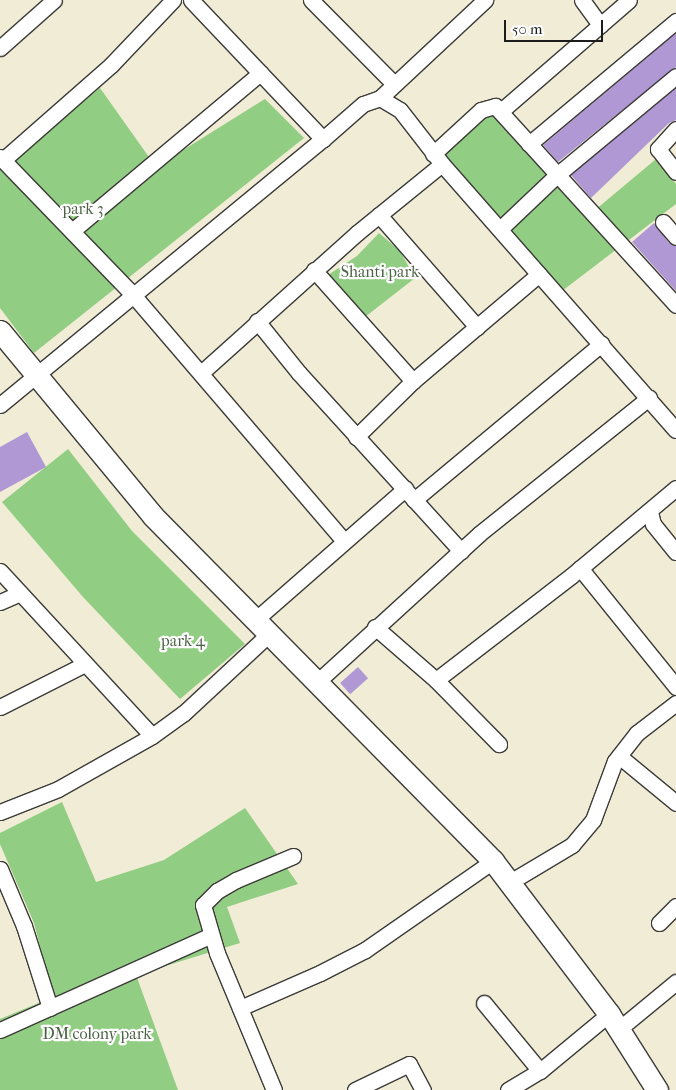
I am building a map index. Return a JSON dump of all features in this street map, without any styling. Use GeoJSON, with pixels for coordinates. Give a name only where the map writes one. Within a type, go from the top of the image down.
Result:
{"type":"FeatureCollection","features":[{"type":"Feature","properties":{"kind":"street"},"geometry":{"type":"LineString","coordinates":[[0,48],[54,0]]}},
{"type":"Feature","properties":{"kind":"street"},"geometry":{"type":"LineString","coordinates":[[173,0],[111,65],[3,165],[72,231],[134,296],[344,541]]}},
{"type":"Feature","properties":{"kind":"street"},"geometry":{"type":"LineString","coordinates":[[191,0],[324,139]]}},
{"type":"Feature","properties":{"kind":"street"},"geometry":{"type":"LineString","coordinates":[[312,0],[394,84]]}},
{"type":"Feature","properties":{"kind":"street"},"geometry":{"type":"LineString","coordinates":[[0,405],[36,378],[324,139],[362,104],[380,98],[485,0]]}},
{"type":"Feature","properties":{"kind":"street"},"geometry":{"type":"LineString","coordinates":[[582,0],[600,25]]}},
{"type":"Feature","properties":{"kind":"street"},"geometry":{"type":"LineString","coordinates":[[501,111],[629,0]]}},
{"type":"Feature","properties":{"kind":"street"},"geometry":{"type":"LineString","coordinates":[[529,144],[676,21]]}},
{"type":"Feature","properties":{"kind":"street"},"geometry":{"type":"LineString","coordinates":[[72,231],[260,73]]}},
{"type":"Feature","properties":{"kind":"street"},"geometry":{"type":"LineString","coordinates":[[500,229],[558,174],[676,76]]}},
{"type":"Feature","properties":{"kind":"street"},"geometry":{"type":"LineString","coordinates":[[380,98],[400,110],[438,159],[648,398],[674,423]]}},
{"type":"Feature","properties":{"kind":"street"},"geometry":{"type":"LineString","coordinates":[[201,373],[314,270],[379,215],[438,159],[481,110],[495,106],[676,305]]}},
{"type":"Feature","properties":{"kind":"street"},"geometry":{"type":"LineString","coordinates":[[676,129],[658,149],[676,172]]}},
{"type":"Feature","properties":{"kind":"street"},"geometry":{"type":"LineString","coordinates":[[379,215],[477,327]]}},
{"type":"Feature","properties":{"kind":"street"},"geometry":{"type":"LineString","coordinates":[[663,222],[676,237]]}},
{"type":"Feature","properties":{"kind":"street"},"geometry":{"type":"LineString","coordinates":[[314,270],[413,381]]}},
{"type":"Feature","properties":{"kind":"street"},"geometry":{"type":"LineString","coordinates":[[356,437],[413,381],[539,274]]}},
{"type":"Feature","properties":{"kind":"street"},"geometry":{"type":"LineString","coordinates":[[257,321],[356,437],[461,550]]}},
{"type":"Feature","properties":{"kind":"street"},"geometry":{"type":"LineString","coordinates":[[0,331],[36,378],[153,516],[261,628],[493,861],[614,1022],[658,1090]]}},
{"type":"Feature","properties":{"kind":"street"},"geometry":{"type":"LineString","coordinates":[[0,812],[58,789],[152,736],[184,713],[261,628],[344,541],[409,495],[601,344]]}},
{"type":"Feature","properties":{"kind":"street"},"geometry":{"type":"LineString","coordinates":[[316,683],[461,550],[648,398]]}},
{"type":"Feature","properties":{"kind":"street"},"geometry":{"type":"LineString","coordinates":[[436,680],[650,512],[676,488]]}},
{"type":"Feature","properties":{"kind":"street"},"geometry":{"type":"LineString","coordinates":[[650,512],[653,524],[676,552]]}},
{"type":"Feature","properties":{"kind":"street"},"geometry":{"type":"LineString","coordinates":[[580,568],[676,687]]}},
{"type":"Feature","properties":{"kind":"street"},"geometry":{"type":"LineString","coordinates":[[0,571],[152,736]]}},
{"type":"Feature","properties":{"kind":"street"},"geometry":{"type":"LineString","coordinates":[[0,602],[20,592]]}},
{"type":"Feature","properties":{"kind":"street"},"geometry":{"type":"LineString","coordinates":[[375,627],[436,680],[499,744]]}},
{"type":"Feature","properties":{"kind":"street"},"geometry":{"type":"LineString","coordinates":[[0,707],[85,664]]}},
{"type":"Feature","properties":{"kind":"street"},"geometry":{"type":"LineString","coordinates":[[510,882],[572,844],[588,826],[620,756],[637,733],[676,702]]}},
{"type":"Feature","properties":{"kind":"street"},"geometry":{"type":"LineString","coordinates":[[620,756],[676,802]]}},
{"type":"Feature","properties":{"kind":"street"},"geometry":{"type":"LineString","coordinates":[[274,1090],[211,935],[204,915],[203,905],[208,898],[236,880],[293,856]]}},
{"type":"Feature","properties":{"kind":"street"},"geometry":{"type":"LineString","coordinates":[[240,1008],[320,974],[365,950],[493,861]]}},
{"type":"Feature","properties":{"kind":"street"},"geometry":{"type":"LineString","coordinates":[[0,869],[24,926],[50,1008]]}},
{"type":"Feature","properties":{"kind":"street"},"geometry":{"type":"LineString","coordinates":[[660,923],[676,906]]}},
{"type":"Feature","properties":{"kind":"street"},"geometry":{"type":"LineString","coordinates":[[0,1030],[211,935]]}},
{"type":"Feature","properties":{"kind":"street"},"geometry":{"type":"LineString","coordinates":[[508,1090],[676,982]]}},
{"type":"Feature","properties":{"kind":"street"},"geometry":{"type":"LineString","coordinates":[[484,1003],[540,1071]]}},
{"type":"Feature","properties":{"kind":"street"},"geometry":{"type":"LineString","coordinates":[[357,1090],[409,1064],[423,1090]]}},
{"type":"Feature","properties":{"kind":"green space","name":"park 3"},"geometry":{"type":"Polygon","coordinates":[[[100,88],[156,167],[265,99],[304,138],[34,353],[0,308],[0,152],[11,161],[100,88]]]}},
{"type":"Feature","properties":{"kind":"green space"},"geometry":{"type":"Polygon","coordinates":[[[495,111],[588,216],[656,159],[676,184],[676,204],[562,291],[442,153],[495,111]]]}},
{"type":"Feature","properties":{"kind":"green space","name":"Shanti park"},"geometry":{"type":"Polygon","coordinates":[[[379,233],[400,251],[415,278],[365,317],[328,275],[357,256],[379,233]]]}},
{"type":"Feature","properties":{"kind":"green space","name":"park 4"},"geometry":{"type":"Polygon","coordinates":[[[68,449],[132,531],[245,644],[180,699],[83,597],[2,502],[68,449]]]}},
{"type":"Feature","properties":{"kind":"green space","name":"DM colony park"},"geometry":{"type":"Polygon","coordinates":[[[62,802],[96,882],[164,860],[245,808],[298,884],[227,907],[240,943],[136,975],[178,1090],[0,1090],[0,1019],[53,997],[34,923],[0,844],[0,833],[62,802]]]}},
{"type":"Feature","properties":{"kind":"building"},"geometry":{"type":"Polygon","coordinates":[[[676,33],[676,67],[558,162],[543,145],[676,33]]]}},
{"type":"Feature","properties":{"kind":"building"},"geometry":{"type":"Polygon","coordinates":[[[676,88],[676,120],[669,123],[591,198],[571,175],[676,88]]]}},
{"type":"Feature","properties":{"kind":"building"},"geometry":{"type":"Polygon","coordinates":[[[654,223],[669,243],[676,246],[676,291],[632,242],[654,223]]]}},
{"type":"Feature","properties":{"kind":"building"},"geometry":{"type":"Polygon","coordinates":[[[27,432],[46,467],[0,492],[0,447],[27,432]]]}},
{"type":"Feature","properties":{"kind":"building"},"geometry":{"type":"Polygon","coordinates":[[[358,667],[368,678],[350,694],[340,683],[358,667]]]}}]}
